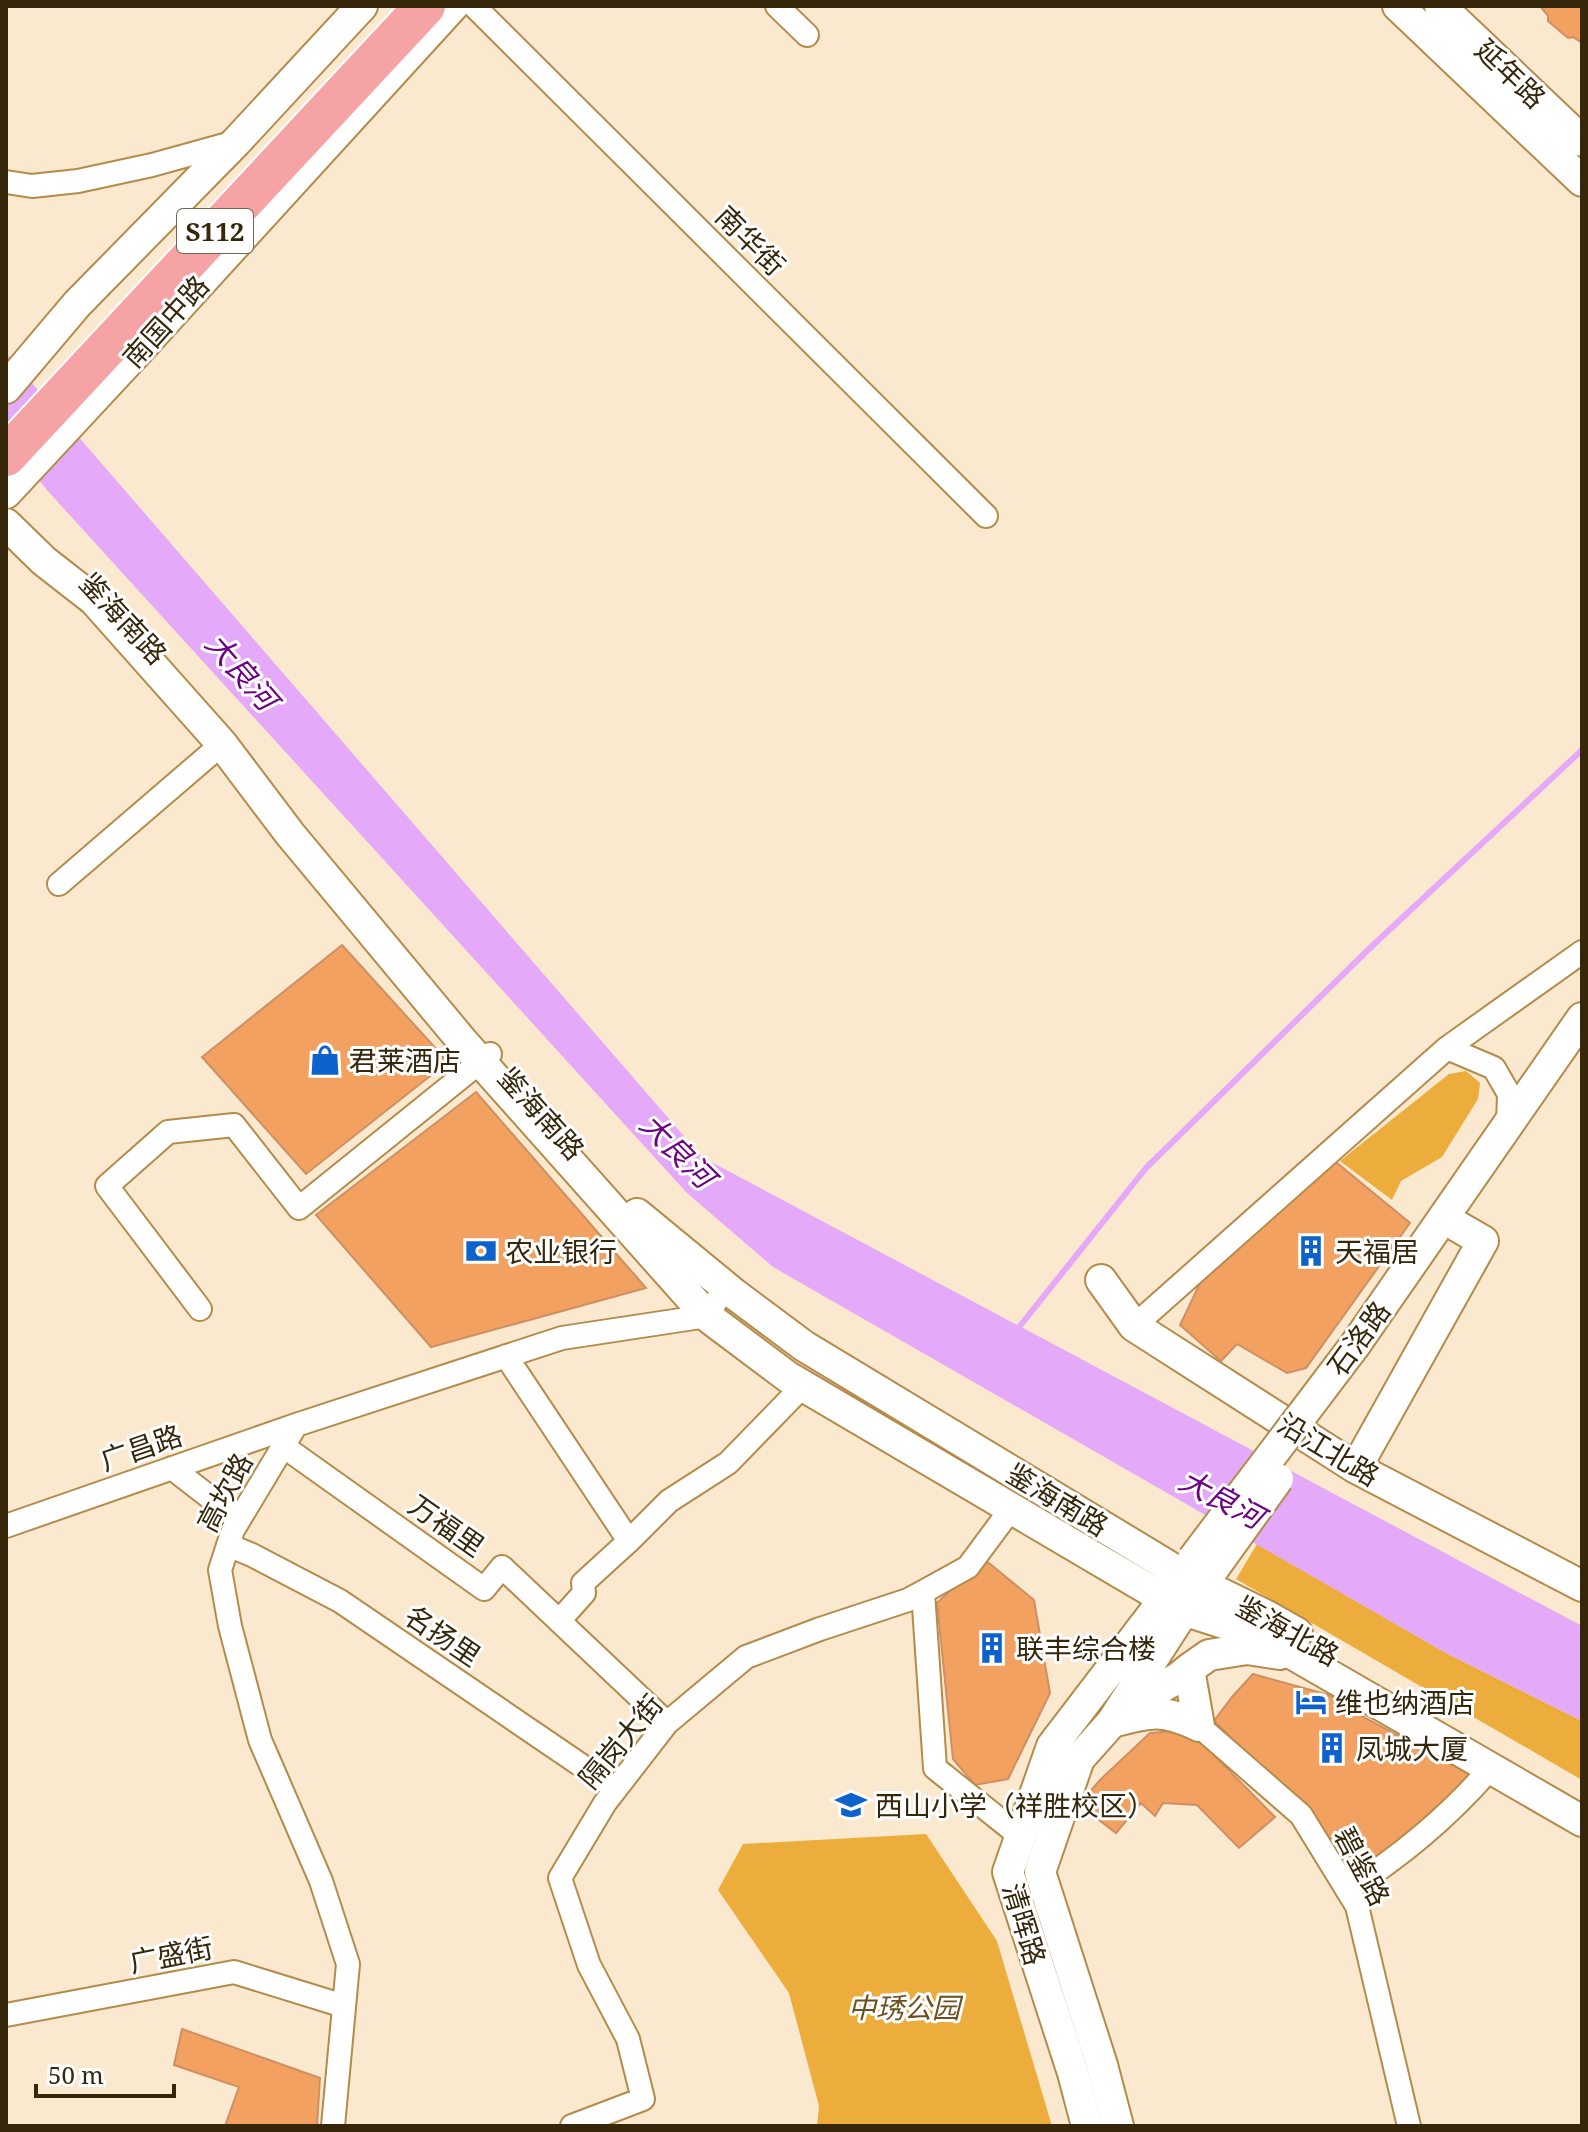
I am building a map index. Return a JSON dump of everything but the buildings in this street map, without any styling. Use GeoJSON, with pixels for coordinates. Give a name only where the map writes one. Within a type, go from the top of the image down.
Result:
{"type":"FeatureCollection","features":[{"type":"Feature","properties":{"kind":"highway","name":"南国中路"},"geometry":{"type":"LineString","coordinates":[[6,425],[395,6]]}},
{"type":"Feature","properties":{"kind":"highway","name":"南国中路"},"geometry":{"type":"LineString","coordinates":[[6,456],[425,6]]}},
{"type":"Feature","properties":{"kind":"main road"},"geometry":{"type":"LineString","coordinates":[[6,388],[77,304],[236,142],[362,6]]}},
{"type":"Feature","properties":{"kind":"main road","name":"南国中路"},"geometry":{"type":"LineString","coordinates":[[6,493],[453,6]]}},
{"type":"Feature","properties":{"kind":"main road"},"geometry":{"type":"LineString","coordinates":[[1398,6],[1582,181]]}},
{"type":"Feature","properties":{"kind":"main road","name":"延年路"},"geometry":{"type":"LineString","coordinates":[[1440,6],[1582,141]]}},
{"type":"Feature","properties":{"kind":"main road"},"geometry":{"type":"LineString","coordinates":[[77,304],[67,344],[77,368],[106,373],[139,350]]}},
{"type":"Feature","properties":{"kind":"main road","name":"鉴海南路"},"geometry":{"type":"LineString","coordinates":[[6,500],[102,591],[231,736],[299,827],[485,1058],[622,1202],[725,1287],[804,1346],[1198,1571]]}},
{"type":"Feature","properties":{"kind":"main road","name":"鉴海南路"},"geometry":{"type":"LineString","coordinates":[[6,524],[44,561],[94,600],[222,744],[290,834],[707,1316],[788,1377],[1174,1604]]}},
{"type":"Feature","properties":{"kind":"main road"},"geometry":{"type":"LineString","coordinates":[[6,544],[44,561]]}},
{"type":"Feature","properties":{"kind":"main road","name":"石洛路"},"geometry":{"type":"LineString","coordinates":[[1362,1349],[1582,1018]]}},
{"type":"Feature","properties":{"kind":"main road","name":"石洛路"},"geometry":{"type":"LineString","coordinates":[[1198,1571],[1457,1226],[1582,1046]]}},
{"type":"Feature","properties":{"kind":"main road"},"geometry":{"type":"LineString","coordinates":[[1356,1468],[1483,1241],[1457,1226]]}},
{"type":"Feature","properties":{"kind":"main road","name":"沿江北路"},"geometry":{"type":"LineString","coordinates":[[1101,1280],[1134,1326],[1356,1468],[1582,1586]]}},
{"type":"Feature","properties":{"kind":"main road","name":"清晖路"},"geometry":{"type":"LineString","coordinates":[[1087,2126],[1008,1872],[1052,1746],[1174,1604],[1198,1571]]}},
{"type":"Feature","properties":{"kind":"main road","name":"鉴海北路"},"geometry":{"type":"LineString","coordinates":[[1198,1571],[1267,1616],[1582,1797]]}},
{"type":"Feature","properties":{"kind":"main road","name":"清晖路"},"geometry":{"type":"LineString","coordinates":[[1118,2126],[1102,2065],[1040,1872],[1079,1759],[1116,1717],[1174,1604]]}},
{"type":"Feature","properties":{"kind":"main road","name":"鉴海北路"},"geometry":{"type":"LineString","coordinates":[[1174,1604],[1258,1634],[1582,1821]]}},
{"type":"Feature","properties":{"kind":"main road"},"geometry":{"type":"LineString","coordinates":[[1116,1717],[1209,1655],[1247,1649],[1298,1657]]}},
{"type":"Feature","properties":{"kind":"main road"},"geometry":{"type":"LineString","coordinates":[[1189,1669],[1199,1726]]}},
{"type":"Feature","properties":{"kind":"main road"},"geometry":{"type":"LineString","coordinates":[[1116,1717],[1160,1712],[1179,1716],[1199,1726]]}},
{"type":"Feature","properties":{"kind":"street","name":"南华街"},"geometry":{"type":"LineString","coordinates":[[474,6],[986,516]]}},
{"type":"Feature","properties":{"kind":"street"},"geometry":{"type":"LineString","coordinates":[[777,6],[807,35]]}},
{"type":"Feature","properties":{"kind":"street"},"geometry":{"type":"LineString","coordinates":[[6,182],[32,186],[78,181],[236,142]]}},
{"type":"Feature","properties":{"kind":"street"},"geometry":{"type":"LineString","coordinates":[[59,884],[222,744]]}},
{"type":"Feature","properties":{"kind":"street"},"geometry":{"type":"LineString","coordinates":[[1134,1326],[1447,1048],[1582,952]]}},
{"type":"Feature","properties":{"kind":"street"},"geometry":{"type":"LineString","coordinates":[[1447,1048],[1494,1068],[1509,1094],[1508,1126]]}},
{"type":"Feature","properties":{"kind":"street"},"geometry":{"type":"LineString","coordinates":[[200,1309],[107,1186],[168,1132],[234,1125],[299,1208],[485,1058]]}},
{"type":"Feature","properties":{"kind":"street"},"geometry":{"type":"LineString","coordinates":[[296,1425],[562,1338],[707,1316],[725,1287]]}},
{"type":"Feature","properties":{"kind":"street"},"geometry":{"type":"LineString","coordinates":[[506,1356],[629,1541]]}},
{"type":"Feature","properties":{"kind":"street"},"geometry":{"type":"LineString","coordinates":[[559,1621],[584,1593],[583,1583],[669,1501],[728,1463],[801,1388]]}},
{"type":"Feature","properties":{"kind":"street","name":"高坎路"},"geometry":{"type":"LineString","coordinates":[[296,1425],[233,1530],[220,1570],[230,1626],[260,1740],[321,1881],[348,1964],[333,2126]]}},
{"type":"Feature","properties":{"kind":"street","name":"广昌路"},"geometry":{"type":"LineString","coordinates":[[6,1526],[296,1425]]}},
{"type":"Feature","properties":{"kind":"street","name":"万福里"},"geometry":{"type":"LineString","coordinates":[[283,1446],[484,1589],[502,1567],[667,1723]]}},
{"type":"Feature","properties":{"kind":"street"},"geometry":{"type":"LineString","coordinates":[[172,1468],[239,1520]]}},
{"type":"Feature","properties":{"kind":"street","name":"隔岗大街"},"geometry":{"type":"LineString","coordinates":[[572,2126],[643,2099],[628,2039],[589,1965],[560,1878],[605,1803],[667,1723],[746,1657],[908,1600],[968,1567],[1011,1509]]}},
{"type":"Feature","properties":{"kind":"street","name":"名扬里"},"geometry":{"type":"LineString","coordinates":[[228,1545],[340,1601],[616,1789]]}},
{"type":"Feature","properties":{"kind":"street"},"geometry":{"type":"LineString","coordinates":[[923,1592],[935,1768],[1020,1836]]}},
{"type":"Feature","properties":{"kind":"street","name":"碧鉴路"},"geometry":{"type":"LineString","coordinates":[[1199,1726],[1301,1815],[1357,1906],[1409,2126]]}},
{"type":"Feature","properties":{"kind":"street"},"geometry":{"type":"LineString","coordinates":[[1347,1890],[1380,1870],[1468,1795],[1488,1771]]}},
{"type":"Feature","properties":{"kind":"street","name":"广盛街"},"geometry":{"type":"LineString","coordinates":[[6,2015],[234,1972],[344,2006]]}},
{"type":"Feature","properties":{"kind":"green space"},"geometry":{"type":"Polygon","coordinates":[[[1466,1071],[1480,1083],[1478,1099],[1442,1157],[1401,1181],[1392,1200],[1340,1161],[1449,1074],[1466,1071]]]}},
{"type":"Feature","properties":{"kind":"green space"},"geometry":{"type":"Polygon","coordinates":[[[1257,1544],[1446,1653],[1582,1721],[1582,1780],[1236,1579],[1257,1544]]]}},
{"type":"Feature","properties":{"kind":"green space","name":"中琇公园"},"geometry":{"type":"Polygon","coordinates":[[[926,1834],[997,1941],[1052,2126],[817,2126],[819,2106],[789,1993],[718,1890],[743,1844],[926,1834]]]}},
{"type":"Feature","properties":{"kind":"water","name":"大良河"},"geometry":{"type":"Polygon","coordinates":[[[6,353],[702,1157],[1582,1626],[1582,1721],[1446,1653],[773,1267],[687,1193],[46,489],[6,440],[6,353]]]}},
{"type":"Feature","properties":{"kind":"waterway"},"geometry":{"type":"LineString","coordinates":[[1016,1331],[1146,1168],[1371,947],[1582,750]]}},
{"type":"Feature","properties":{"kind":"place","name":"君莱酒店"},"geometry":{"type":"Point","coordinates":[325,1060]}},
{"type":"Feature","properties":{"kind":"place","name":"农业银行"},"geometry":{"type":"Point","coordinates":[481,1251]}},
{"type":"Feature","properties":{"kind":"place","name":"天福居"},"geometry":{"type":"Point","coordinates":[1311,1251]}},
{"type":"Feature","properties":{"kind":"place","name":"联丰综合楼"},"geometry":{"type":"Point","coordinates":[992,1648]}},
{"type":"Feature","properties":{"kind":"place","name":"维也纳酒店"},"geometry":{"type":"Point","coordinates":[1311,1702]}},
{"type":"Feature","properties":{"kind":"place","name":"凤城大厦"},"geometry":{"type":"Point","coordinates":[1332,1748]}},
{"type":"Feature","properties":{"kind":"place","name":"西山小学（祥胜校区）"},"geometry":{"type":"Point","coordinates":[851,1805]}}]}
